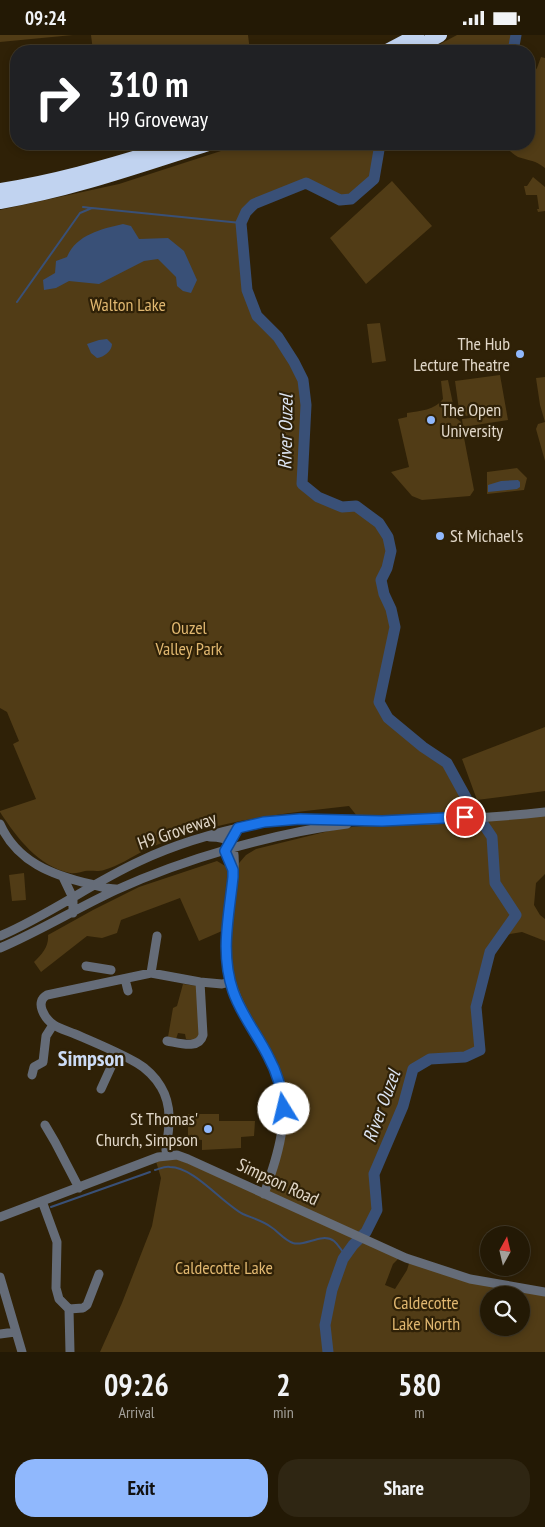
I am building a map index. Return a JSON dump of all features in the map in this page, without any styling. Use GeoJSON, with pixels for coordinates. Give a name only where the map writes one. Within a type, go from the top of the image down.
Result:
{"type":"FeatureCollection","features":[{"type":"Feature","properties":{"kind":"highway"},"geometry":{"type":"LineString","coordinates":[[398,45],[417,35]]}},
{"type":"Feature","properties":{"kind":"highway"},"geometry":{"type":"LineString","coordinates":[[421,45],[440,35]]}},
{"type":"Feature","properties":{"kind":"highway"},"geometry":{"type":"LineString","coordinates":[[0,190],[101,168],[159,150]]}},
{"type":"Feature","properties":{"kind":"highway"},"geometry":{"type":"LineString","coordinates":[[0,202],[104,178],[190,150]]}},
{"type":"Feature","properties":{"kind":"street","name":"H9 Groveway"},"geometry":{"type":"LineString","coordinates":[[0,948],[119,889],[229,847],[343,825],[382,821],[506,816],[545,811]]}},
{"type":"Feature","properties":{"kind":"street","name":"H9 Groveway"},"geometry":{"type":"LineString","coordinates":[[0,936],[140,861],[203,837],[264,822],[300,819],[382,821]]}},
{"type":"Feature","properties":{"kind":"street"},"geometry":{"type":"LineString","coordinates":[[0,824],[4,832],[25,857],[40,867],[64,880],[119,889]]}},
{"type":"Feature","properties":{"kind":"street"},"geometry":{"type":"LineString","coordinates":[[238,828],[229,847],[233,866],[226,942],[230,981],[240,1007],[270,1058],[280,1085],[284,1121],[282,1135],[264,1194]]}},
{"type":"Feature","properties":{"kind":"street"},"geometry":{"type":"LineString","coordinates":[[233,866],[245,851],[251,848],[286,839],[301,832]]}},
{"type":"Feature","properties":{"kind":"street"},"geometry":{"type":"LineString","coordinates":[[203,837],[217,838],[229,847]]}},
{"type":"Feature","properties":{"kind":"street"},"geometry":{"type":"LineString","coordinates":[[64,880],[73,898],[73,913]]}},
{"type":"Feature","properties":{"kind":"street"},"geometry":{"type":"LineString","coordinates":[[57,906],[62,897],[64,880]]}},
{"type":"Feature","properties":{"kind":"street"},"geometry":{"type":"LineString","coordinates":[[151,973],[157,936]]}},
{"type":"Feature","properties":{"kind":"street"},"geometry":{"type":"LineString","coordinates":[[99,984],[90,967],[111,970]]}},
{"type":"Feature","properties":{"kind":"street"},"geometry":{"type":"LineString","coordinates":[[0,1217],[167,1155],[170,1114],[161,1086],[139,1063],[53,1025],[41,1008],[40,1001],[42,997],[151,973],[200,982],[222,984],[230,981]]}},
{"type":"Feature","properties":{"kind":"street"},"geometry":{"type":"LineString","coordinates":[[125,979],[128,991]]}},
{"type":"Feature","properties":{"kind":"street"},"geometry":{"type":"LineString","coordinates":[[167,1041],[192,1045],[201,1040],[203,1035],[200,982]]}},
{"type":"Feature","properties":{"kind":"street"},"geometry":{"type":"LineString","coordinates":[[32,1075],[34,1067],[43,1062],[46,1036],[53,1025]]}},
{"type":"Feature","properties":{"kind":"street"},"geometry":{"type":"LineString","coordinates":[[101,1089],[117,1054]]}},
{"type":"Feature","properties":{"kind":"street"},"geometry":{"type":"LineString","coordinates":[[45,1125],[79,1188]]}},
{"type":"Feature","properties":{"kind":"street","name":"Simpson Road"},"geometry":{"type":"LineString","coordinates":[[167,1155],[177,1155],[188,1159],[406,1259],[470,1279],[545,1292]]}},
{"type":"Feature","properties":{"kind":"street"},"geometry":{"type":"LineString","coordinates":[[42,1201],[57,1242],[56,1288],[59,1299],[70,1309],[84,1308],[87,1305],[99,1274]]}},
{"type":"Feature","properties":{"kind":"street"},"geometry":{"type":"LineString","coordinates":[[0,1277],[22,1352]]}},
{"type":"Feature","properties":{"kind":"street"},"geometry":{"type":"LineString","coordinates":[[70,1309],[70,1352]]}},
{"type":"Feature","properties":{"kind":"street"},"geometry":{"type":"LineString","coordinates":[[0,1334],[15,1332]]}},
{"type":"Feature","properties":{"kind":"green space"},"geometry":{"type":"Polygon","coordinates":[[[0,35],[73,35],[0,42],[0,35]]]}},
{"type":"Feature","properties":{"kind":"green space"},"geometry":{"type":"Polygon","coordinates":[[[91,35],[248,35],[249,45],[92,45],[91,35]]]}},
{"type":"Feature","properties":{"kind":"green space"},"geometry":{"type":"Polygon","coordinates":[[[457,35],[516,35],[514,45],[438,45],[457,35]]]}},
{"type":"Feature","properties":{"kind":"green space"},"geometry":{"type":"Polygon","coordinates":[[[541,57],[545,58],[545,168],[535,162],[518,157],[508,150],[535,150],[535,71],[541,57]]]}},
{"type":"Feature","properties":{"kind":"green space"},"geometry":{"type":"Polygon","coordinates":[[[224,150],[379,150],[374,179],[351,199],[340,200],[306,183],[254,204],[246,211],[241,223],[247,290],[257,316],[278,337],[303,380],[306,405],[302,484],[318,497],[342,507],[356,506],[372,515],[388,537],[391,551],[387,568],[381,580],[395,627],[379,702],[388,718],[423,747],[447,763],[479,817],[545,812],[545,874],[536,883],[534,905],[545,919],[545,941],[522,932],[510,934],[498,941],[490,952],[476,1007],[480,1050],[465,1057],[430,1059],[413,1069],[403,1106],[374,1174],[377,1210],[366,1232],[360,1239],[401,1256],[393,1264],[385,1285],[395,1289],[407,1270],[410,1260],[449,1273],[515,1286],[480,1286],[480,1336],[530,1336],[530,1289],[545,1292],[545,1352],[100,1352],[122,1303],[152,1226],[161,1178],[155,1158],[167,1155],[264,1194],[278,1152],[280,1085],[253,1030],[227,962],[233,870],[246,855],[256,849],[341,828],[465,817],[463,813],[357,816],[349,806],[271,816],[220,825],[194,832],[145,850],[120,864],[104,870],[76,873],[48,864],[29,850],[14,832],[0,811],[36,799],[13,744],[19,741],[7,712],[0,708],[0,210],[119,184],[224,150]]]}},
{"type":"Feature","properties":{"kind":"green space"},"geometry":{"type":"Polygon","coordinates":[[[533,177],[545,187],[545,211],[538,212],[537,195],[526,195],[524,186],[527,186],[533,177]]]}},
{"type":"Feature","properties":{"kind":"green space"},"geometry":{"type":"Polygon","coordinates":[[[392,181],[432,226],[366,284],[330,238],[392,181]]]}},
{"type":"Feature","properties":{"kind":"green space"},"geometry":{"type":"Polygon","coordinates":[[[380,323],[386,361],[372,363],[367,324],[380,323]]]}},
{"type":"Feature","properties":{"kind":"green space"},"geometry":{"type":"Polygon","coordinates":[[[500,375],[508,420],[463,427],[462,419],[470,418],[470,415],[460,417],[455,381],[500,375]]]}},
{"type":"Feature","properties":{"kind":"green space"},"geometry":{"type":"Polygon","coordinates":[[[545,377],[545,422],[536,378],[545,377]]]}},
{"type":"Feature","properties":{"kind":"green space"},"geometry":{"type":"Polygon","coordinates":[[[448,380],[456,418],[461,422],[474,490],[470,496],[422,500],[412,496],[391,472],[409,467],[398,419],[407,417],[407,413],[427,409],[440,403],[443,399],[441,381],[448,380]]]}},
{"type":"Feature","properties":{"kind":"green space"},"geometry":{"type":"Polygon","coordinates":[[[545,422],[545,461],[536,429],[538,424],[545,422]]]}},
{"type":"Feature","properties":{"kind":"green space"},"geometry":{"type":"Polygon","coordinates":[[[517,468],[527,478],[524,490],[487,494],[487,472],[517,468]]]}},
{"type":"Feature","properties":{"kind":"green space"},"geometry":{"type":"Polygon","coordinates":[[[545,727],[545,791],[477,800],[462,759],[545,727]]]}},
{"type":"Feature","properties":{"kind":"green space"},"geometry":{"type":"Polygon","coordinates":[[[217,861],[227,867],[229,881],[222,931],[199,941],[180,898],[121,920],[117,933],[102,938],[87,936],[41,972],[34,962],[46,947],[48,935],[93,910],[139,887],[217,861]]]}},
{"type":"Feature","properties":{"kind":"green space"},"geometry":{"type":"Polygon","coordinates":[[[24,873],[26,900],[12,901],[9,875],[24,873]]]}},
{"type":"Feature","properties":{"kind":"green space"},"geometry":{"type":"Polygon","coordinates":[[[183,984],[197,986],[200,1033],[195,1040],[186,1039],[185,1034],[178,1033],[176,1039],[168,1037],[173,1008],[177,1006],[183,984]]]}},
{"type":"Feature","properties":{"kind":"green space"},"geometry":{"type":"Polygon","coordinates":[[[188,1114],[219,1114],[219,1121],[255,1121],[254,1136],[241,1137],[241,1148],[202,1150],[202,1140],[188,1139],[188,1114]]]}},
{"type":"Feature","properties":{"kind":"water","name":"Walton Lake"},"geometry":{"type":"Polygon","coordinates":[[[123,224],[131,226],[139,239],[168,238],[184,251],[197,280],[191,293],[183,291],[177,286],[176,277],[158,259],[144,261],[99,284],[69,281],[56,288],[44,290],[43,280],[55,273],[56,261],[67,257],[76,243],[90,234],[123,224]]]}},
{"type":"Feature","properties":{"kind":"water"},"geometry":{"type":"Polygon","coordinates":[[[107,339],[112,344],[111,349],[105,355],[97,358],[91,353],[87,344],[107,339]]]}},
{"type":"Feature","properties":{"kind":"water"},"geometry":{"type":"Polygon","coordinates":[[[518,480],[520,487],[517,489],[488,492],[488,485],[501,481],[518,480]]]}},
{"type":"Feature","properties":{"kind":"waterway","name":"River Ouzel"},"geometry":{"type":"LineString","coordinates":[[514,45],[516,35]]}},
{"type":"Feature","properties":{"kind":"waterway","name":"River Ouzel"},"geometry":{"type":"LineString","coordinates":[[328,1352],[325,1325],[332,1290],[343,1259],[366,1232],[377,1210],[374,1174],[403,1106],[413,1069],[430,1059],[465,1057],[480,1050],[476,1007],[490,952],[516,915],[495,883],[492,837],[469,803],[447,763],[423,747],[388,718],[379,702],[395,627],[381,580],[387,568],[391,551],[388,537],[379,523],[356,506],[342,507],[318,497],[302,484],[306,405],[303,380],[278,337],[257,316],[247,290],[241,223],[246,212],[254,204],[306,183],[340,200],[351,199],[374,179],[379,150]]}},
{"type":"Feature","properties":{"kind":"waterway"},"geometry":{"type":"LineString","coordinates":[[83,207],[91,208]]}},
{"type":"Feature","properties":{"kind":"waterway"},"geometry":{"type":"LineString","coordinates":[[17,302],[80,213],[92,208],[241,223]]}},
{"type":"Feature","properties":{"kind":"waterway"},"geometry":{"type":"LineString","coordinates":[[155,1170],[170,1167],[189,1173],[235,1209],[268,1225],[293,1243],[298,1244],[324,1238],[329,1239],[334,1241],[346,1255]]}},
{"type":"Feature","properties":{"kind":"waterway"},"geometry":{"type":"LineString","coordinates":[[51,1207],[150,1172]]}},
{"type":"Feature","properties":{"kind":"place","name":"The Hub Lecture Theatre"},"geometry":{"type":"Point","coordinates":[520,354]}},
{"type":"Feature","properties":{"kind":"place","name":"The Open University"},"geometry":{"type":"Point","coordinates":[431,420]}},
{"type":"Feature","properties":{"kind":"place","name":"St Michael's"},"geometry":{"type":"Point","coordinates":[440,536]}},
{"type":"Feature","properties":{"kind":"place","name":"St Thomas' Church, Simpson"},"geometry":{"type":"Point","coordinates":[208,1129]}},
{"type":"Feature","properties":{"kind":"district","name":"Simpson"},"geometry":{"type":"Point","coordinates":[91,1058]}},
{"type":"Feature","properties":{"kind":"route"},"geometry":{"type":"LineString","coordinates":[[284,1109],[280,1085],[270,1058],[240,1007],[230,981],[226,942],[233,870],[225,851],[229,842],[238,828],[264,822],[300,819],[382,821],[465,817]]}},
{"type":"Feature","properties":{"kind":"park label","name":"Ouzel Valley Park"},"geometry":{"type":"Point","coordinates":[189,638]}},
{"type":"Feature","properties":{"kind":"park label","name":"Caldecotte Lake"},"geometry":{"type":"Point","coordinates":[224,1268]}},
{"type":"Feature","properties":{"kind":"park label","name":"Caldecotte Lake North"},"geometry":{"type":"Point","coordinates":[426,1314]}}]}
